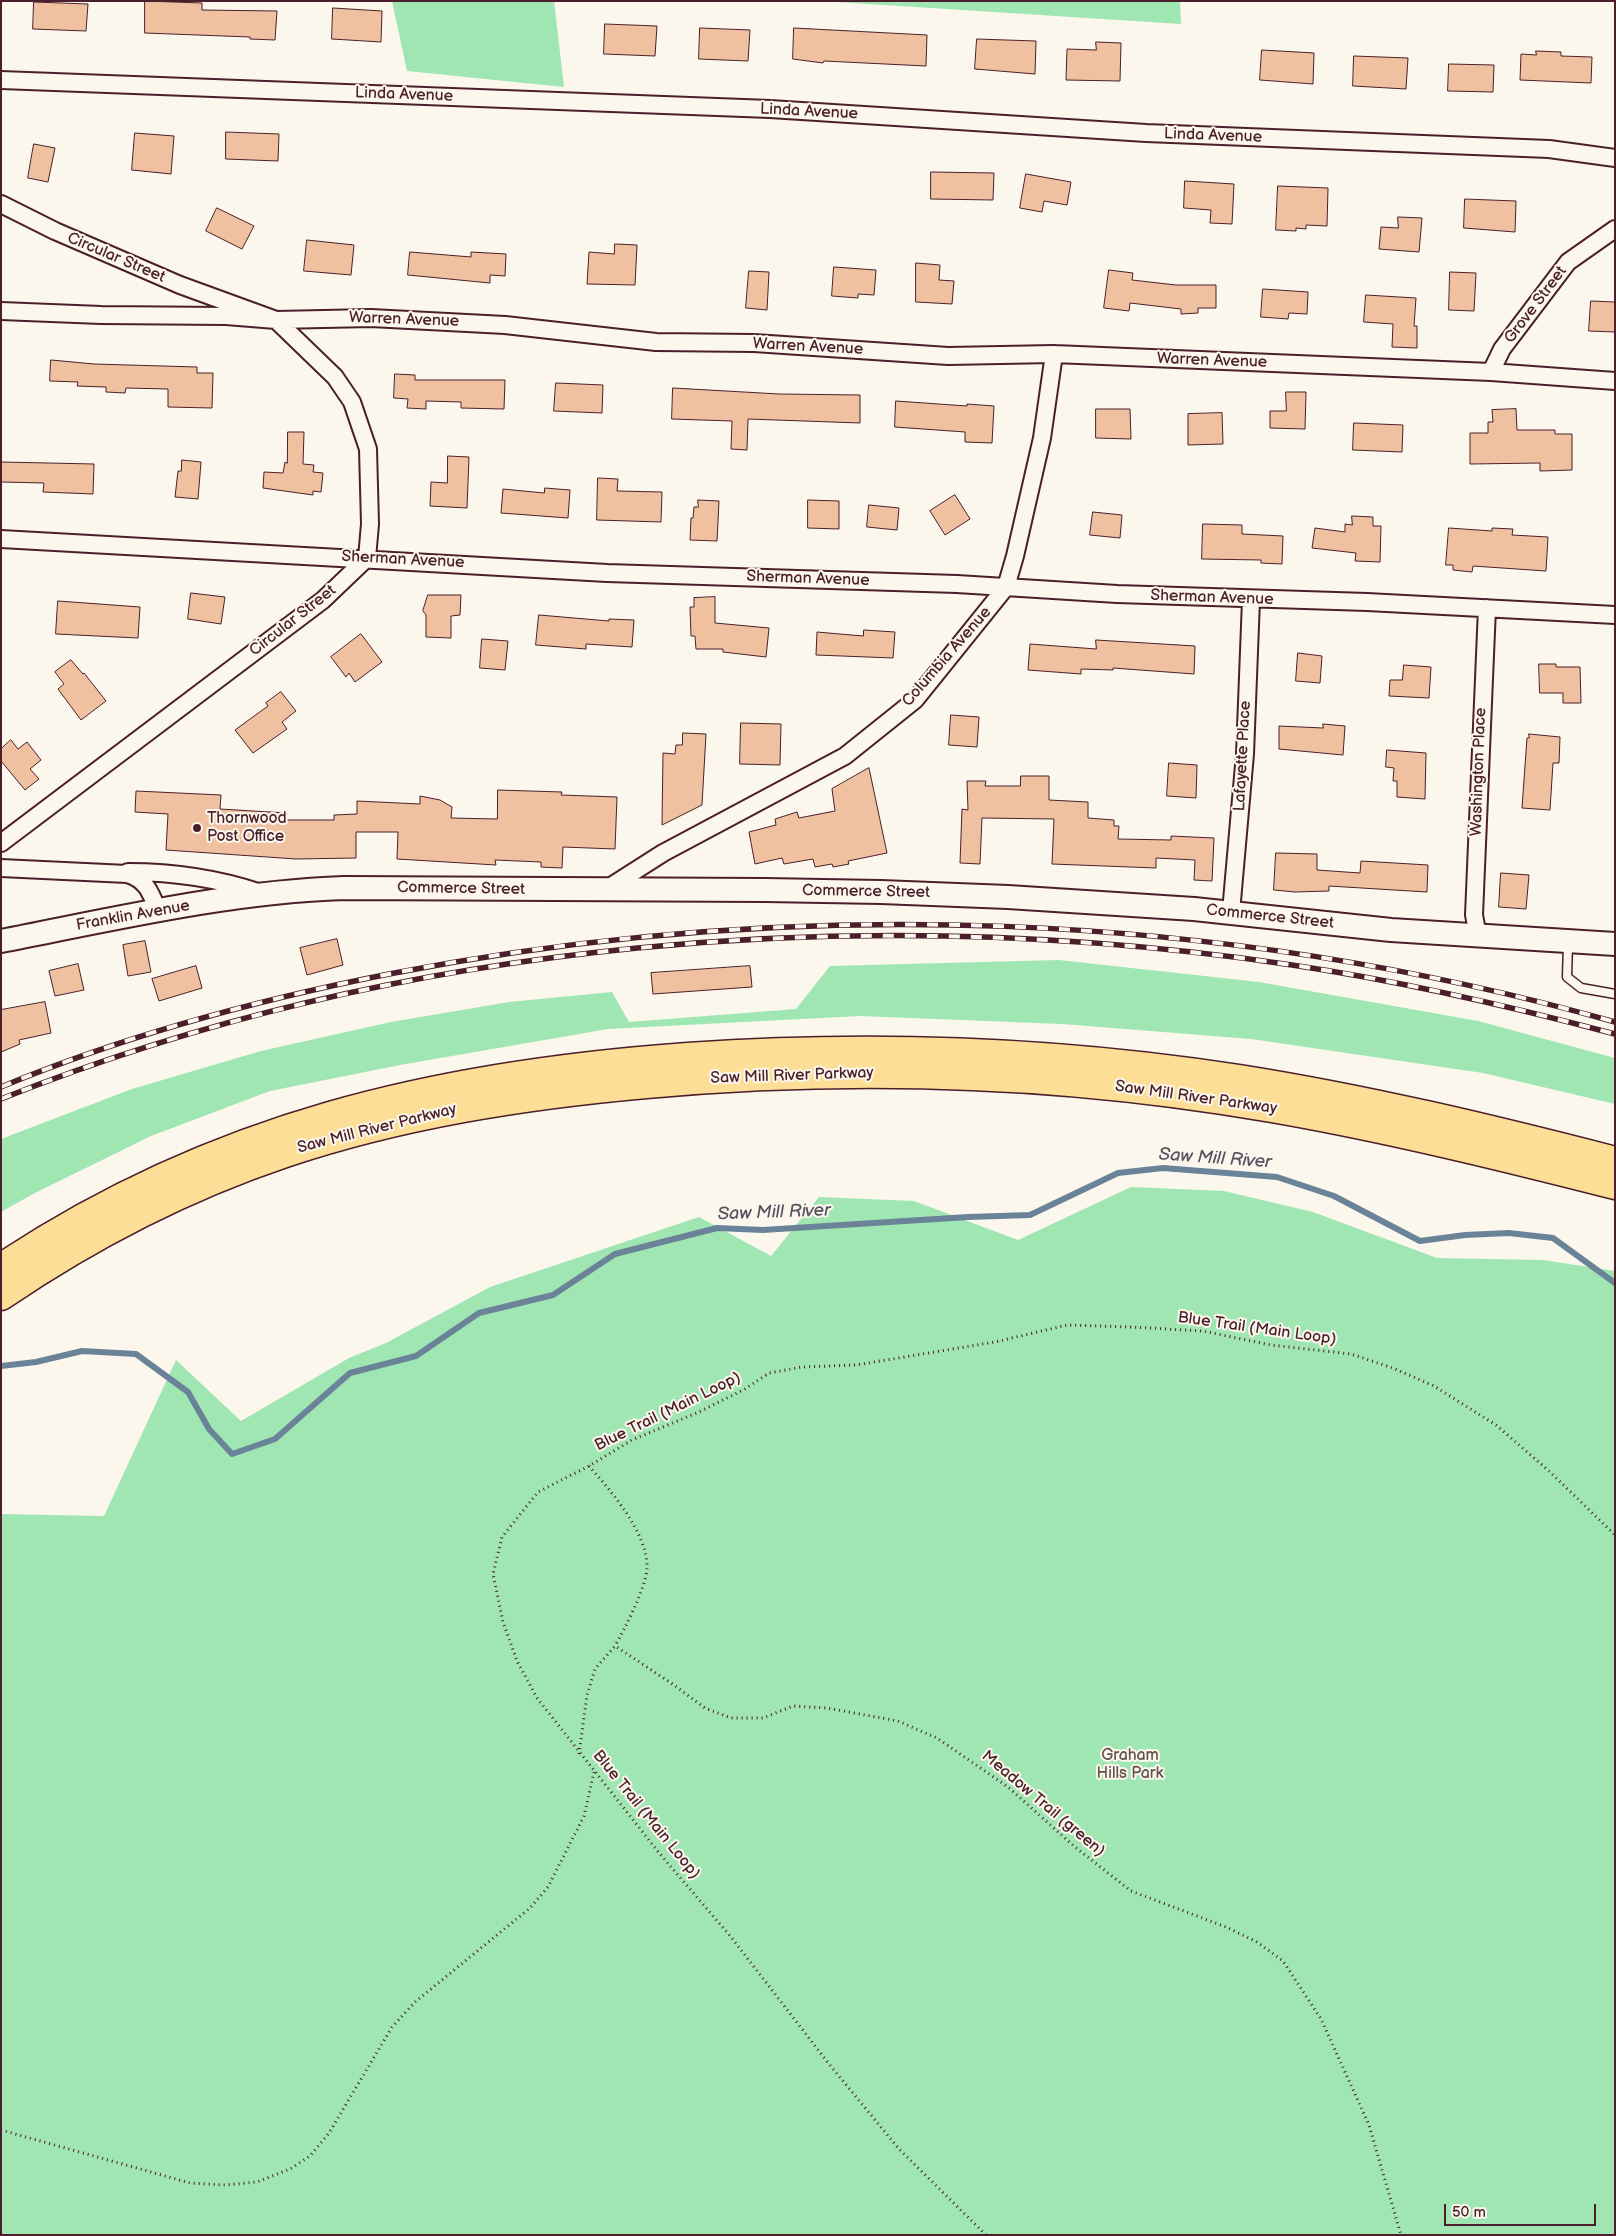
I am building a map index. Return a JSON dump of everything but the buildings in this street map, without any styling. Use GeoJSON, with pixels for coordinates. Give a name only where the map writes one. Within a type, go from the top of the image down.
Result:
{"type":"FeatureCollection","features":[{"type":"Feature","properties":{"kind":"highway","name":"Saw Mill River Parkway"},"geometry":{"type":"LineString","coordinates":[[1,1268],[81,1219],[147,1184],[250,1141],[338,1113],[429,1090],[501,1078],[612,1064],[724,1054],[796,1051],[908,1051],[1019,1055],[1130,1065],[1241,1080],[1350,1100],[1495,1131],[1615,1161]]}},
{"type":"Feature","properties":{"kind":"highway","name":"Saw Mill River Parkway"},"geometry":{"type":"LineString","coordinates":[[1,1296],[80,1246],[147,1210],[249,1166],[326,1140],[407,1119],[507,1100],[608,1087],[719,1078],[802,1074],[903,1073],[1033,1079],[1125,1087],[1262,1106],[1370,1127],[1615,1185]]}},
{"type":"Feature","properties":{"kind":"main road","name":"Commerce Street"},"geometry":{"type":"LineString","coordinates":[[266,894],[344,888],[881,892],[1106,902],[1231,912],[1390,930],[1615,944]]}},
{"type":"Feature","properties":{"kind":"main road","name":"Franklin Avenue"},"geometry":{"type":"LineString","coordinates":[[1,941],[158,910],[266,894]]}},
{"type":"Feature","properties":{"kind":"street","name":"Linda Avenue"},"geometry":{"type":"LineString","coordinates":[[1,80],[770,109],[1146,134],[1548,149],[1615,158]]}},
{"type":"Feature","properties":{"kind":"street","name":"Circular Street"},"geometry":{"type":"LineString","coordinates":[[1,204],[55,231],[180,285],[276,320],[335,377],[352,402],[368,450],[370,524],[367,558],[323,600],[1,843]]}},
{"type":"Feature","properties":{"kind":"street","name":"Grove Street"},"geometry":{"type":"LineString","coordinates":[[1491,372],[1502,349],[1568,262],[1615,229]]}},
{"type":"Feature","properties":{"kind":"street","name":"Warren Avenue"},"geometry":{"type":"LineString","coordinates":[[1,311],[101,315],[226,316],[276,320],[371,318],[505,324],[656,342],[754,343],[948,356],[1054,354],[1491,372],[1615,381]]}},
{"type":"Feature","properties":{"kind":"street","name":"Columbia Avenue"},"geometry":{"type":"LineString","coordinates":[[603,891],[663,853],[845,756],[915,700],[1006,587],[1042,438],[1054,354]]}},
{"type":"Feature","properties":{"kind":"street","name":"Sherman Avenue"},"geometry":{"type":"LineString","coordinates":[[1,539],[367,558],[607,573],[1006,587],[1250,600],[1367,602],[1615,615]]}},
{"type":"Feature","properties":{"kind":"street","name":"Lafayette Place"},"geometry":{"type":"LineString","coordinates":[[1231,912],[1245,754],[1250,600]]}},
{"type":"Feature","properties":{"kind":"street","name":"Washington Place"},"geometry":{"type":"LineString","coordinates":[[1478,936],[1474,915],[1486,608]]}},
{"type":"Feature","properties":{"kind":"street","name":"Commerce Street"},"geometry":{"type":"LineString","coordinates":[[1,868],[193,876],[229,883],[266,894]]}},
{"type":"Feature","properties":{"kind":"street","name":"Commerce Street"},"geometry":{"type":"LineString","coordinates":[[117,872],[140,880],[149,890],[158,910]]}},
{"type":"Feature","properties":{"kind":"lane"},"geometry":{"type":"LineString","coordinates":[[1568,940],[1568,977],[1581,988],[1615,994]]}},
{"type":"Feature","properties":{"kind":"path","name":"Blue Trail (Main Loop)"},"geometry":{"type":"LineString","coordinates":[[986,2235],[899,2149],[828,2064],[731,1937],[660,1854],[579,1754],[537,1698],[517,1661],[503,1622],[493,1574],[502,1538],[538,1492],[589,1466],[632,1440],[699,1412],[745,1389],[769,1373],[802,1366],[856,1365],[995,1342],[1067,1326],[1203,1331],[1271,1345],[1351,1354],[1393,1368],[1434,1386],[1496,1425],[1549,1471],[1615,1535]]}},
{"type":"Feature","properties":{"kind":"path"},"geometry":{"type":"LineString","coordinates":[[579,1754],[588,1695],[595,1669],[615,1646],[629,1620],[647,1568],[644,1549],[623,1505],[589,1466]]}},
{"type":"Feature","properties":{"kind":"path","name":"Meadow Trail (green)"},"geometry":{"type":"LineString","coordinates":[[615,1646],[674,1684],[705,1708],[731,1718],[763,1718],[794,1706],[827,1708],[898,1721],[937,1738],[1008,1787],[1075,1847],[1131,1892],[1226,1927],[1257,1942],[1283,1961],[1320,2019],[1369,2125],[1401,2235]]}},
{"type":"Feature","properties":{"kind":"path"},"geometry":{"type":"LineString","coordinates":[[1,2130],[190,2183],[225,2185],[257,2182],[290,2169],[310,2156],[329,2133],[392,2027],[415,2002],[530,1908],[548,1887],[584,1816],[594,1771]]}},
{"type":"Feature","properties":{"kind":"green space"},"geometry":{"type":"Polygon","coordinates":[[[392,1],[554,1],[564,87],[407,71],[392,1]]]}},
{"type":"Feature","properties":{"kind":"green space"},"geometry":{"type":"Polygon","coordinates":[[[821,1],[1180,1],[1181,24],[821,1]]]}},
{"type":"Feature","properties":{"kind":"green space"},"geometry":{"type":"Polygon","coordinates":[[[1059,960],[1259,982],[1478,1021],[1615,1058],[1615,1104],[1483,1073],[1251,1039],[1062,1024],[860,1016],[608,1029],[400,1065],[270,1091],[151,1136],[33,1194],[1,1212],[1,1139],[132,1089],[261,1051],[391,1022],[509,1002],[612,992],[629,1022],[796,1009],[830,966],[1059,960]]]}},
{"type":"Feature","properties":{"kind":"green space","name":"Graham Hills Park"},"geometry":{"type":"Polygon","coordinates":[[[1131,1187],[1224,1191],[1313,1212],[1437,1258],[1543,1260],[1615,1271],[1615,2235],[1,2235],[1,1514],[104,1516],[176,1360],[241,1421],[349,1358],[386,1343],[490,1287],[699,1217],[771,1256],[819,1197],[914,1201],[1018,1240],[1131,1187]]]}},
{"type":"Feature","properties":{"kind":"waterway","name":"Saw Mill River"},"geometry":{"type":"LineString","coordinates":[[1,1366],[36,1362],[82,1351],[136,1354],[188,1392],[209,1429],[232,1454],[275,1439],[350,1373],[416,1356],[479,1313],[553,1295],[615,1254],[717,1228],[763,1230],[1030,1215],[1118,1173],[1163,1168],[1277,1177],[1334,1196],[1420,1241],[1465,1235],[1509,1233],[1553,1238],[1615,1283]]}},
{"type":"Feature","properties":{"kind":"railway"},"geometry":{"type":"LineString","coordinates":[[1,1087],[96,1051],[192,1021],[290,995],[389,974],[541,949],[695,932],[850,925],[1005,926],[1159,937],[1313,956],[1465,985],[1615,1022]]}},
{"type":"Feature","properties":{"kind":"railway"},"geometry":{"type":"LineString","coordinates":[[1,1099],[155,1044],[313,1001],[474,969],[637,948],[802,937],[967,937],[1130,946],[1292,965],[1333,971],[1455,995],[1615,1034]]}},
{"type":"Feature","properties":{"kind":"place","name":"Thornwood Post Office"},"geometry":{"type":"Point","coordinates":[197,828]}}]}
